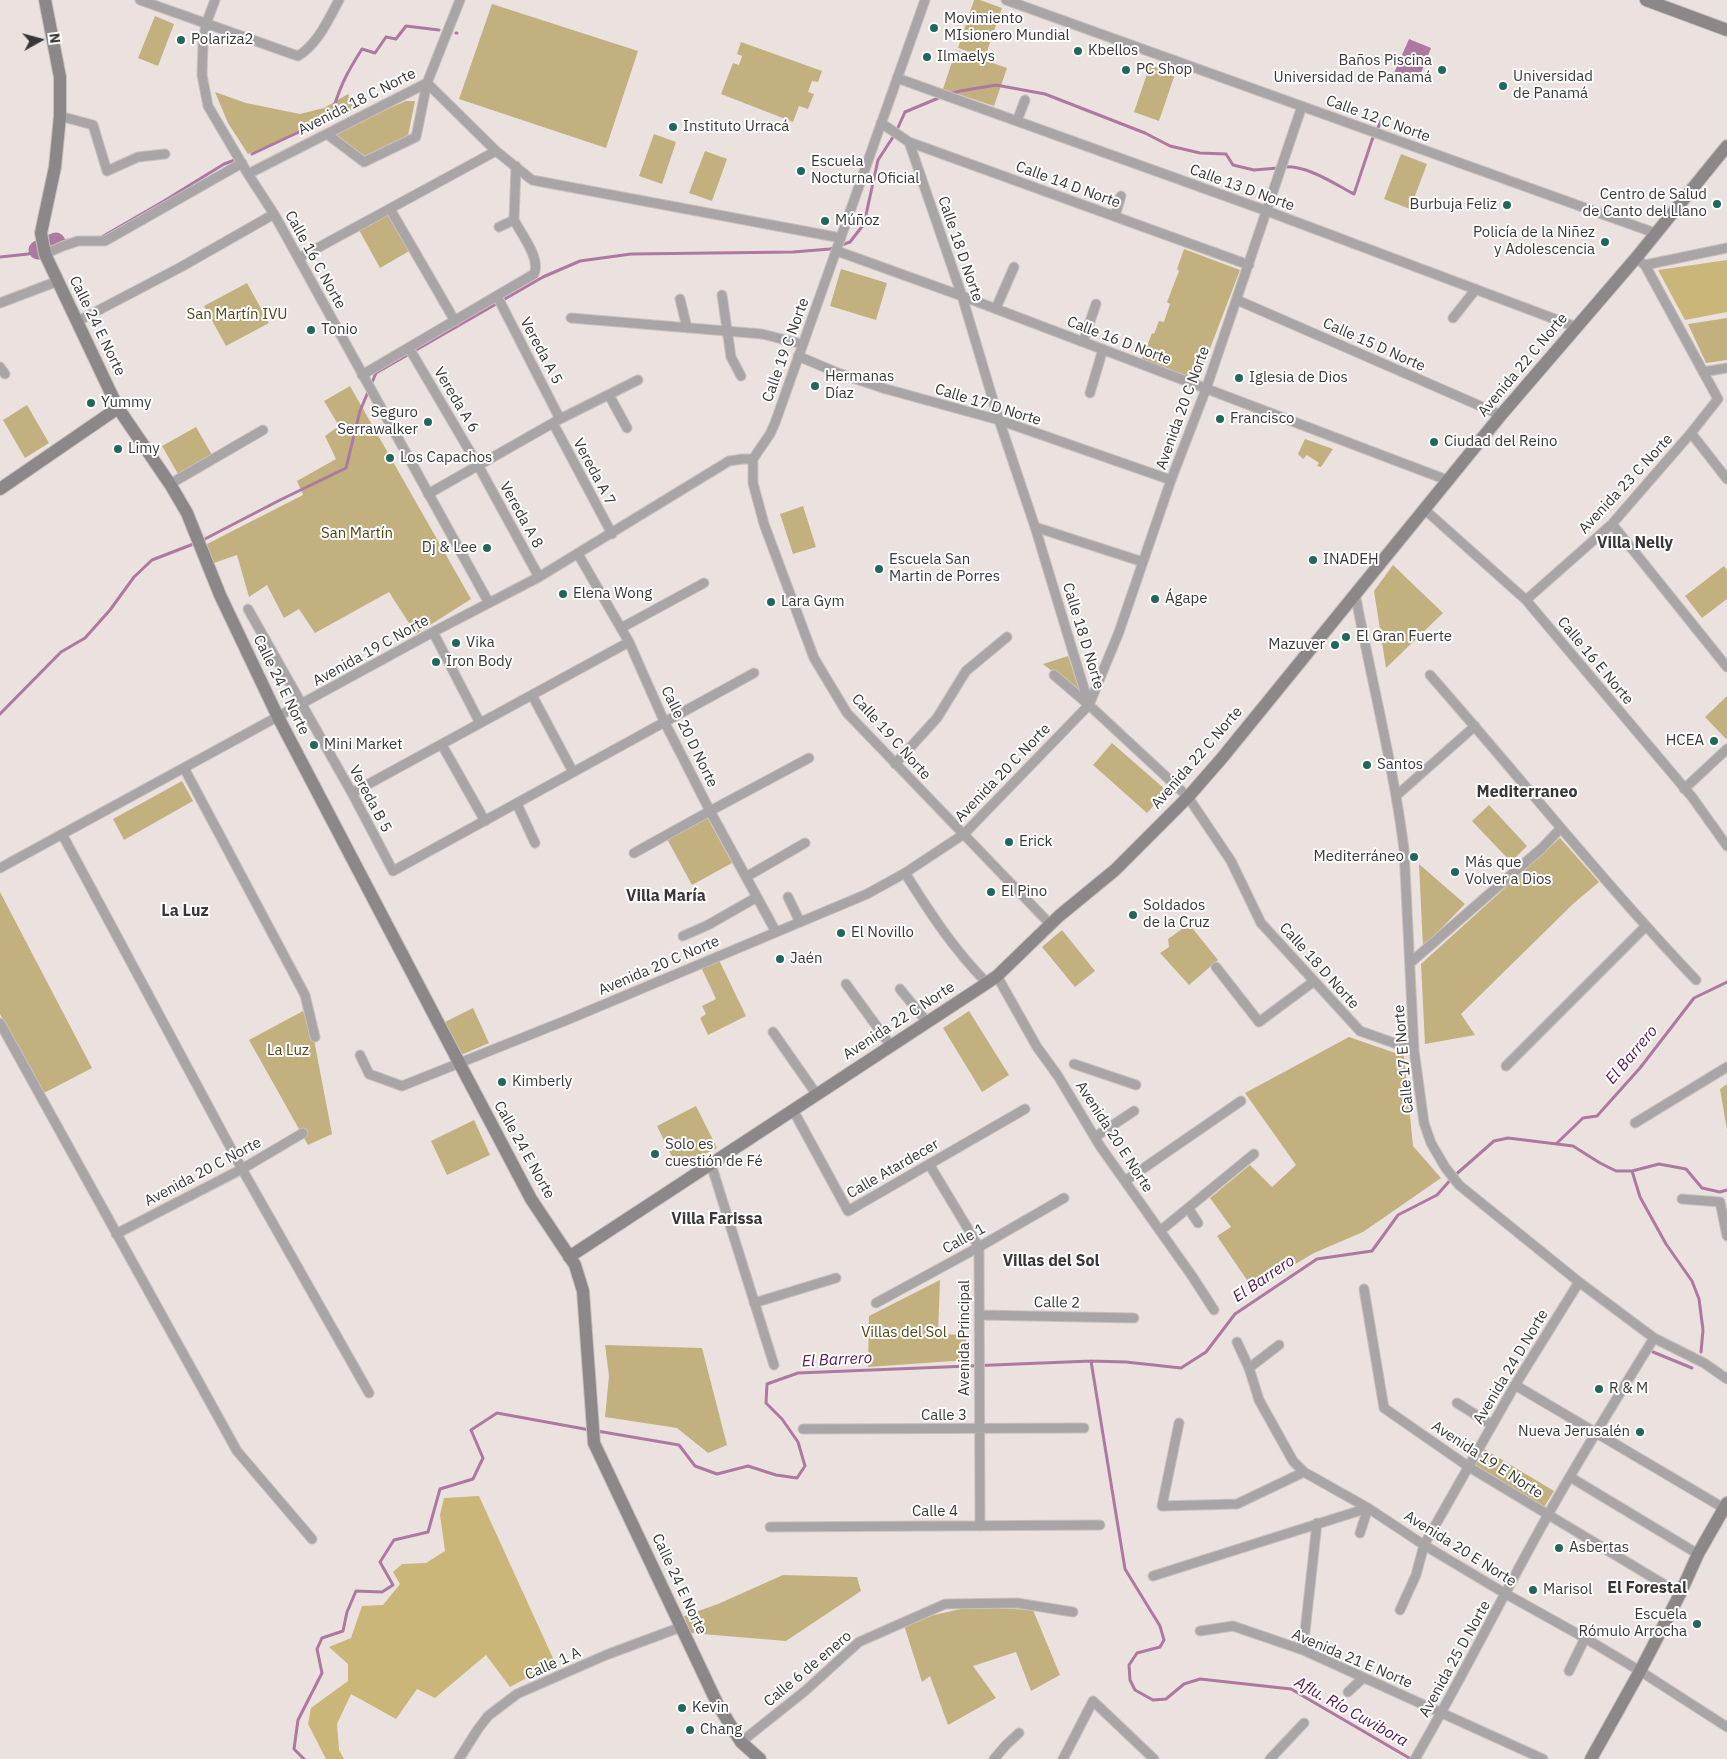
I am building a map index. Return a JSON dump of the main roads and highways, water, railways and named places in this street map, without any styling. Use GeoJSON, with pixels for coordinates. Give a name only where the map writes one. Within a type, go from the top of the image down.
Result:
{"type":"FeatureCollection","features":[{"type":"Feature","properties":{"kind":"waterway"},"geometry":{"type":"LineString","coordinates":[[252,154],[331,117],[344,82],[362,49],[375,53],[386,37],[396,39],[406,26],[439,30]]}},
{"type":"Feature","properties":{"kind":"waterway"},"geometry":{"type":"LineString","coordinates":[[949,94],[996,85],[1045,94],[1145,133],[1170,146],[1200,153],[1226,154],[1233,165],[1254,170],[1278,168]]}},
{"type":"Feature","properties":{"kind":"waterway"},"geometry":{"type":"LineString","coordinates":[[896,132],[905,112],[941,97]]}},
{"type":"Feature","properties":{"kind":"waterway"},"geometry":{"type":"LineString","coordinates":[[1283,167],[1292,167],[1310,172],[1354,194],[1372,140],[1381,121]]}},
{"type":"Feature","properties":{"kind":"waterway"},"geometry":{"type":"LineString","coordinates":[[201,541],[346,468],[360,411],[376,373],[543,277],[580,261],[631,254],[793,252],[830,249],[850,242],[864,224],[878,160],[895,134]]}},
{"type":"Feature","properties":{"kind":"waterway"},"geometry":{"type":"LineString","coordinates":[[100,238],[224,164],[235,160]]}},
{"type":"Feature","properties":{"kind":"waterway"},"geometry":{"type":"LineString","coordinates":[[56,242],[69,240]]}},
{"type":"Feature","properties":{"kind":"waterway"},"geometry":{"type":"LineString","coordinates":[[38,250],[56,242]]}},
{"type":"Feature","properties":{"kind":"waterway"},"geometry":{"type":"LineString","coordinates":[[0,257],[28,254],[38,250]]}},
{"type":"Feature","properties":{"kind":"waterway"},"geometry":{"type":"LineString","coordinates":[[0,714],[61,652],[85,638],[110,610],[134,577],[152,560],[196,543]]}},
{"type":"Feature","properties":{"kind":"waterway","name":"El Barrero"},"geometry":{"type":"LineString","coordinates":[[1557,1143],[1583,1118],[1597,1116],[1640,1068],[1694,998],[1727,982]]}},
{"type":"Feature","properties":{"kind":"waterway","name":"El Barrero"},"geometry":{"type":"LineString","coordinates":[[597,1431],[679,1445],[695,1466],[717,1474],[748,1466],[776,1475],[797,1478],[805,1466],[798,1442],[782,1419],[766,1403],[767,1384],[798,1373],[1091,1361],[1126,1362],[1181,1368],[1206,1352],[1235,1314],[1317,1259],[1372,1251],[1398,1215],[1437,1195],[1453,1177],[1494,1141],[1508,1138],[1573,1146],[1616,1171],[1632,1171],[1659,1164],[1686,1169],[1702,1188],[1720,1192],[1727,1190]]}},
{"type":"Feature","properties":{"kind":"waterway"},"geometry":{"type":"LineString","coordinates":[[1632,1171],[1640,1197],[1666,1244],[1692,1281],[1699,1299],[1703,1330],[1701,1352]]}},
{"type":"Feature","properties":{"kind":"waterway"},"geometry":{"type":"LineString","coordinates":[[1653,1352],[1692,1368]]}},
{"type":"Feature","properties":{"kind":"waterway","name":"Aflu. Río Cuvibora"},"geometry":{"type":"LineString","coordinates":[[1091,1361],[1125,1569],[1160,1626],[1164,1640],[1160,1647],[1137,1653],[1129,1665],[1130,1680],[1135,1690],[1153,1700],[1166,1699],[1184,1684],[1200,1679],[1291,1689],[1411,1759]]}},
{"type":"Feature","properties":{"kind":"waterway","name":"El Barrero"},"geometry":{"type":"LineString","coordinates":[[304,1759],[294,1749],[298,1720],[322,1673],[317,1649],[322,1638],[343,1631],[347,1612],[356,1591],[382,1592],[393,1585],[380,1562],[394,1540],[428,1532],[440,1489],[473,1479],[483,1458],[471,1430],[497,1413],[590,1430]]}},
{"type":"Feature","properties":{"kind":"place","name":"Movimiento MIsionero Mundial"},"geometry":{"type":"Point","coordinates":[934,28]}},
{"type":"Feature","properties":{"kind":"place","name":"Polariza2"},"geometry":{"type":"Point","coordinates":[181,40]}},
{"type":"Feature","properties":{"kind":"place","name":"Kbellos"},"geometry":{"type":"Point","coordinates":[1078,51]}},
{"type":"Feature","properties":{"kind":"place","name":"Ilmaelys"},"geometry":{"type":"Point","coordinates":[927,57]}},
{"type":"Feature","properties":{"kind":"place","name":"PC Shop"},"geometry":{"type":"Point","coordinates":[1126,70]}},
{"type":"Feature","properties":{"kind":"place","name":"Baños Piscina Universidad de Panamá"},"geometry":{"type":"Point","coordinates":[1442,70]}},
{"type":"Feature","properties":{"kind":"place","name":"Universidad de Panamá"},"geometry":{"type":"Point","coordinates":[1503,86]}},
{"type":"Feature","properties":{"kind":"place","name":"Instituto Urracá"},"geometry":{"type":"Point","coordinates":[673,127]}},
{"type":"Feature","properties":{"kind":"place","name":"Escuela Nocturna Oficial"},"geometry":{"type":"Point","coordinates":[801,171]}},
{"type":"Feature","properties":{"kind":"place","name":"Centro de Salud de Canto del Llano"},"geometry":{"type":"Point","coordinates":[1717,204]}},
{"type":"Feature","properties":{"kind":"place","name":"Burbuja Feliz"},"geometry":{"type":"Point","coordinates":[1507,205]}},
{"type":"Feature","properties":{"kind":"place","name":"Múñoz"},"geometry":{"type":"Point","coordinates":[825,221]}},
{"type":"Feature","properties":{"kind":"place","name":"Policía de la Niñez y Adolescencia"},"geometry":{"type":"Point","coordinates":[1605,242]}},
{"type":"Feature","properties":{"kind":"place","name":"Tonio"},"geometry":{"type":"Point","coordinates":[311,330]}},
{"type":"Feature","properties":{"kind":"place","name":"Iglesia de Dios"},"geometry":{"type":"Point","coordinates":[1239,378]}},
{"type":"Feature","properties":{"kind":"place","name":"Hermanas Díaz"},"geometry":{"type":"Point","coordinates":[815,386]}},
{"type":"Feature","properties":{"kind":"place","name":"Yummy"},"geometry":{"type":"Point","coordinates":[91,403]}},
{"type":"Feature","properties":{"kind":"place","name":"Francisco"},"geometry":{"type":"Point","coordinates":[1220,419]}},
{"type":"Feature","properties":{"kind":"place","name":"Seguro Serrawalker"},"geometry":{"type":"Point","coordinates":[428,422]}},
{"type":"Feature","properties":{"kind":"place","name":"Ciudad del Reino"},"geometry":{"type":"Point","coordinates":[1434,442]}},
{"type":"Feature","properties":{"kind":"place","name":"Limy"},"geometry":{"type":"Point","coordinates":[118,449]}},
{"type":"Feature","properties":{"kind":"place","name":"Los Capachos"},"geometry":{"type":"Point","coordinates":[390,458]}},
{"type":"Feature","properties":{"kind":"place","name":"Dj & Lee"},"geometry":{"type":"Point","coordinates":[487,548]}},
{"type":"Feature","properties":{"kind":"place","name":"INADEH"},"geometry":{"type":"Point","coordinates":[1313,560]}},
{"type":"Feature","properties":{"kind":"place","name":"Escuela San Martin de Porres"},"geometry":{"type":"Point","coordinates":[879,569]}},
{"type":"Feature","properties":{"kind":"place","name":"Elena Wong"},"geometry":{"type":"Point","coordinates":[563,594]}},
{"type":"Feature","properties":{"kind":"place","name":"Ágape"},"geometry":{"type":"Point","coordinates":[1155,599]}},
{"type":"Feature","properties":{"kind":"place","name":"Lara Gym"},"geometry":{"type":"Point","coordinates":[771,602]}},
{"type":"Feature","properties":{"kind":"place","name":"El Gran Fuerte"},"geometry":{"type":"Point","coordinates":[1346,637]}},
{"type":"Feature","properties":{"kind":"place","name":"Vika"},"geometry":{"type":"Point","coordinates":[456,643]}},
{"type":"Feature","properties":{"kind":"place","name":"Mazuver"},"geometry":{"type":"Point","coordinates":[1335,645]}},
{"type":"Feature","properties":{"kind":"place","name":"Iron Body"},"geometry":{"type":"Point","coordinates":[436,662]}},
{"type":"Feature","properties":{"kind":"place","name":"HCEA"},"geometry":{"type":"Point","coordinates":[1714,741]}},
{"type":"Feature","properties":{"kind":"place","name":"Mini Market"},"geometry":{"type":"Point","coordinates":[314,745]}},
{"type":"Feature","properties":{"kind":"place","name":"Santos"},"geometry":{"type":"Point","coordinates":[1367,765]}},
{"type":"Feature","properties":{"kind":"place","name":"Erick"},"geometry":{"type":"Point","coordinates":[1009,842]}},
{"type":"Feature","properties":{"kind":"place","name":"Mediterráneo"},"geometry":{"type":"Point","coordinates":[1414,857]}},
{"type":"Feature","properties":{"kind":"place","name":"Más que Volver a Dios"},"geometry":{"type":"Point","coordinates":[1455,872]}},
{"type":"Feature","properties":{"kind":"place","name":"El Pino"},"geometry":{"type":"Point","coordinates":[991,892]}},
{"type":"Feature","properties":{"kind":"place","name":"Soldados de la Cruz"},"geometry":{"type":"Point","coordinates":[1133,915]}},
{"type":"Feature","properties":{"kind":"place","name":"El Novillo"},"geometry":{"type":"Point","coordinates":[841,933]}},
{"type":"Feature","properties":{"kind":"place","name":"Jaén"},"geometry":{"type":"Point","coordinates":[780,959]}},
{"type":"Feature","properties":{"kind":"place","name":"Kimberly"},"geometry":{"type":"Point","coordinates":[502,1082]}},
{"type":"Feature","properties":{"kind":"place","name":"Solo es cuestión de Fé"},"geometry":{"type":"Point","coordinates":[655,1154]}},
{"type":"Feature","properties":{"kind":"place","name":"R & M"},"geometry":{"type":"Point","coordinates":[1599,1389]}},
{"type":"Feature","properties":{"kind":"place","name":"Nueva Jerusalén"},"geometry":{"type":"Point","coordinates":[1640,1432]}},
{"type":"Feature","properties":{"kind":"place","name":"Asbertas"},"geometry":{"type":"Point","coordinates":[1559,1548]}},
{"type":"Feature","properties":{"kind":"place","name":"Marisol"},"geometry":{"type":"Point","coordinates":[1533,1590]}},
{"type":"Feature","properties":{"kind":"place","name":"Escuela Rómulo Arrocha"},"geometry":{"type":"Point","coordinates":[1697,1624]}},
{"type":"Feature","properties":{"kind":"place","name":"Kevin"},"geometry":{"type":"Point","coordinates":[682,1708]}},
{"type":"Feature","properties":{"kind":"place","name":"Chang"},"geometry":{"type":"Point","coordinates":[690,1730]}},
{"type":"Feature","properties":{"kind":"district","name":"Villa Nelly"},"geometry":{"type":"Point","coordinates":[1635,543]}},
{"type":"Feature","properties":{"kind":"district","name":"Mediterraneo"},"geometry":{"type":"Point","coordinates":[1527,792]}},
{"type":"Feature","properties":{"kind":"district","name":"Villa María"},"geometry":{"type":"Point","coordinates":[666,896]}},
{"type":"Feature","properties":{"kind":"district","name":"La Luz"},"geometry":{"type":"Point","coordinates":[185,911]}},
{"type":"Feature","properties":{"kind":"district","name":"Villa Farissa"},"geometry":{"type":"Point","coordinates":[717,1219]}},
{"type":"Feature","properties":{"kind":"district","name":"Villas del Sol"},"geometry":{"type":"Point","coordinates":[1051,1261]}},
{"type":"Feature","properties":{"kind":"district","name":"El Forestal"},"geometry":{"type":"Point","coordinates":[1647,1588]}},
{"type":"Feature","properties":{"kind":"park label","name":"San Martín IVU"},"geometry":{"type":"Point","coordinates":[237,315]}},
{"type":"Feature","properties":{"kind":"park label","name":"San Martín"},"geometry":{"type":"Point","coordinates":[357,534]}}]}
